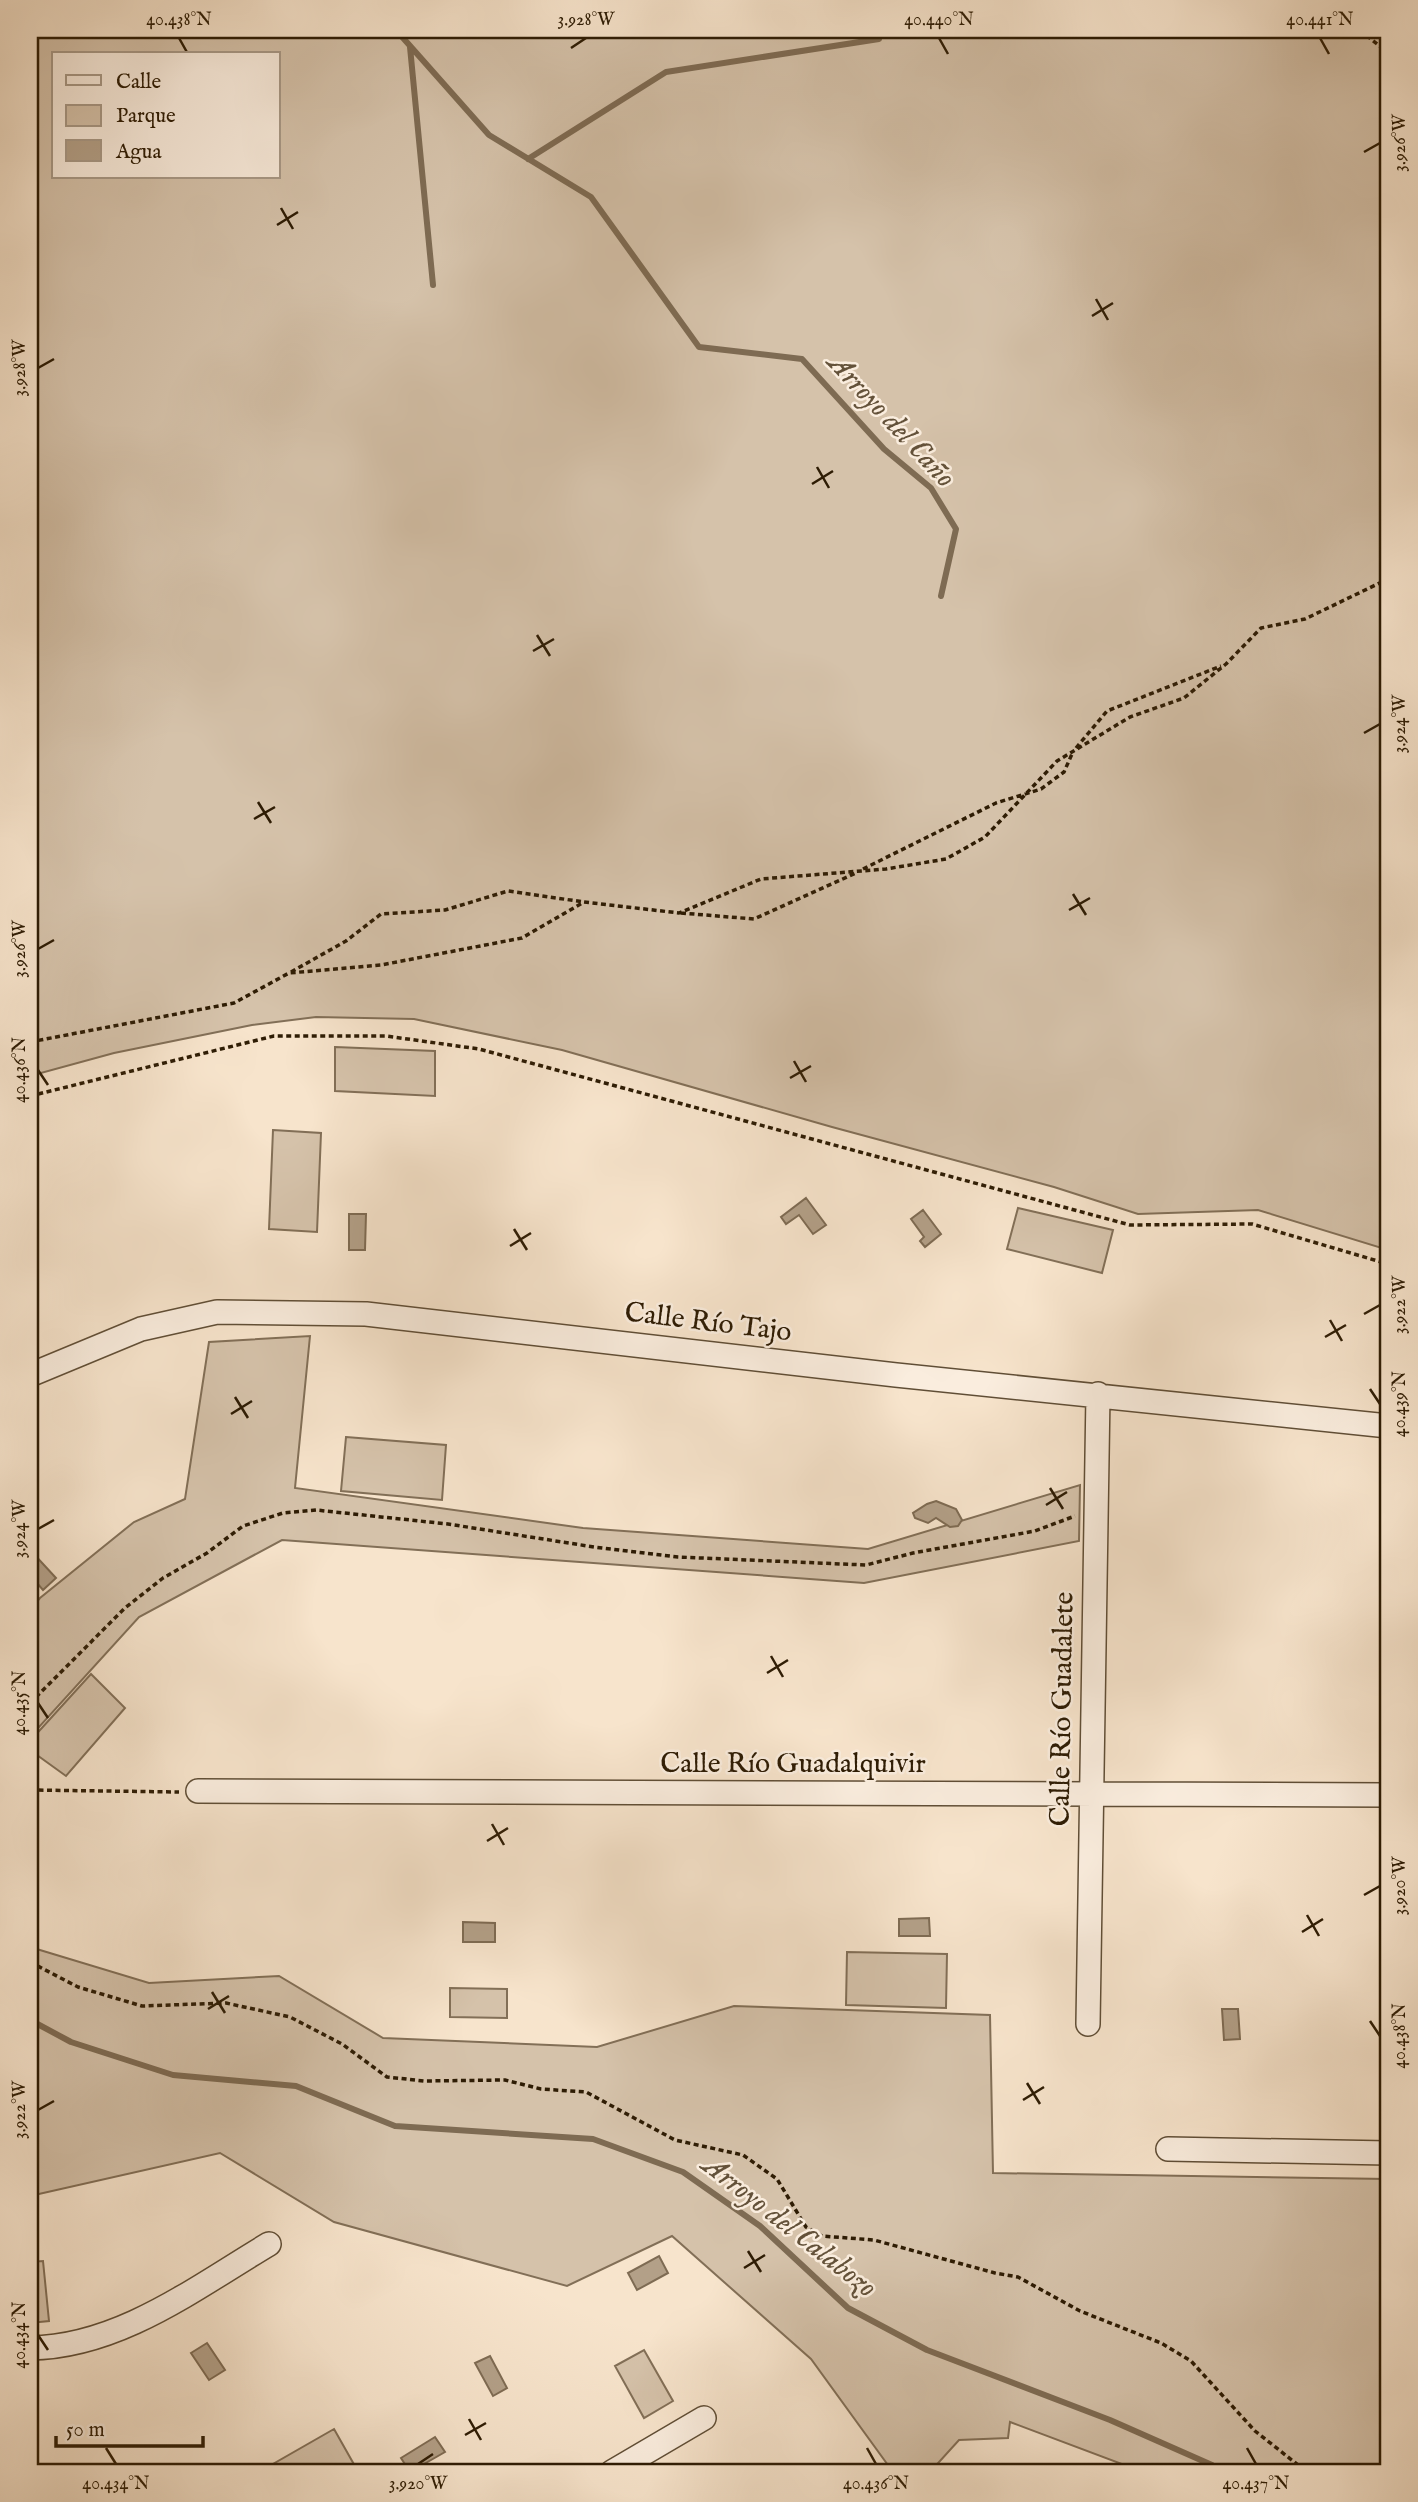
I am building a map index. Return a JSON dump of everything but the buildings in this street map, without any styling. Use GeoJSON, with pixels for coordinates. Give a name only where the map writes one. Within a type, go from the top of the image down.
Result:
{"type":"FeatureCollection","features":[{"type":"Feature","properties":{"kind":"street","name":"Calle Río Tajo"},"geometry":{"type":"LineString","coordinates":[[30,1375],[141,1329],[217,1312],[366,1314],[897,1375],[1388,1426]]}},
{"type":"Feature","properties":{"kind":"street","name":"Calle Río Guadalete"},"geometry":{"type":"LineString","coordinates":[[1088,2024],[1098,1394]]}},
{"type":"Feature","properties":{"kind":"street","name":"Calle Río Guadalquivir"},"geometry":{"type":"LineString","coordinates":[[198,1791],[1388,1795]]}},
{"type":"Feature","properties":{"kind":"street"},"geometry":{"type":"LineString","coordinates":[[1168,2149],[1388,2153]]}},
{"type":"Feature","properties":{"kind":"street"},"geometry":{"type":"LineString","coordinates":[[30,2347],[53,2347],[101,2337],[147,2316],[269,2244]]}},
{"type":"Feature","properties":{"kind":"street"},"geometry":{"type":"LineString","coordinates":[[612,2472],[704,2418]]}},
{"type":"Feature","properties":{"kind":"path"},"geometry":{"type":"LineString","coordinates":[[1360,30],[1388,53]]}},
{"type":"Feature","properties":{"kind":"path"},"geometry":{"type":"LineString","coordinates":[[679,913],[761,879],[858,872],[946,859],[985,837],[1057,761],[1130,716],[1184,698],[1226,664],[1261,628],[1305,619],[1388,579]]}},
{"type":"Feature","properties":{"kind":"path"},"geometry":{"type":"LineString","coordinates":[[30,1042],[234,1003],[346,941],[381,914],[445,909],[508,891],[679,913],[754,919],[858,872],[996,803],[1041,789],[1063,772],[1073,751],[1107,711],[1226,664]]}},
{"type":"Feature","properties":{"kind":"path"},"geometry":{"type":"LineString","coordinates":[[289,973],[380,965],[522,938],[584,902]]}},
{"type":"Feature","properties":{"kind":"path"},"geometry":{"type":"LineString","coordinates":[[30,1096],[274,1036],[386,1035],[479,1049],[1129,1225],[1252,1224],[1388,1264]]}},
{"type":"Feature","properties":{"kind":"path"},"geometry":{"type":"LineString","coordinates":[[30,1703],[125,1608],[163,1578],[207,1553],[243,1526],[283,1513],[316,1510],[422,1521],[594,1547],[678,1556],[866,1565],[913,1553],[1035,1531],[1096,1508]]}},
{"type":"Feature","properties":{"kind":"path"},"geometry":{"type":"LineString","coordinates":[[30,1790],[198,1791]]}},
{"type":"Feature","properties":{"kind":"path"},"geometry":{"type":"LineString","coordinates":[[30,1962],[78,1987],[142,2006],[226,2003],[290,2017],[342,2044],[387,2077],[424,2081],[505,2080],[541,2089],[586,2092],[676,2140],[743,2155],[777,2179],[806,2227],[822,2236],[874,2240],[1018,2277],[1080,2311],[1161,2343],[1191,2361],[1255,2431],[1307,2472]]}},
{"type":"Feature","properties":{"kind":"green space"},"geometry":{"type":"Polygon","coordinates":[[[30,30],[1388,30],[1388,1250],[1258,1210],[1138,1214],[1054,1187],[562,1050],[414,1019],[316,1017],[252,1025],[114,1053],[30,1076],[30,30]]]}},
{"type":"Feature","properties":{"kind":"green space"},"geometry":{"type":"Polygon","coordinates":[[[335,1047],[435,1051],[435,1096],[335,1091],[335,1047]]]}},
{"type":"Feature","properties":{"kind":"green space"},"geometry":{"type":"Polygon","coordinates":[[[273,1130],[321,1133],[317,1232],[269,1229],[273,1130]]]}},
{"type":"Feature","properties":{"kind":"green space"},"geometry":{"type":"Polygon","coordinates":[[[1018,1208],[1113,1230],[1102,1273],[1007,1249],[1018,1208]]]}},
{"type":"Feature","properties":{"kind":"green space"},"geometry":{"type":"Polygon","coordinates":[[[310,1336],[295,1488],[583,1528],[868,1549],[1080,1485],[1079,1541],[864,1583],[282,1540],[139,1617],[30,1737],[30,1610],[40,1598],[134,1522],[185,1499],[209,1342],[310,1336]]]}},
{"type":"Feature","properties":{"kind":"green space"},"geometry":{"type":"Polygon","coordinates":[[[346,1437],[446,1445],[442,1500],[341,1491],[346,1437]]]}},
{"type":"Feature","properties":{"kind":"green space"},"geometry":{"type":"Polygon","coordinates":[[[91,1674],[125,1708],[66,1776],[30,1750],[30,1741],[91,1674]]]}},
{"type":"Feature","properties":{"kind":"green space"},"geometry":{"type":"Polygon","coordinates":[[[30,1947],[149,1983],[279,1976],[383,2038],[597,2047],[734,2006],[990,2015],[993,2173],[1388,2179],[1388,2472],[1143,2472],[1010,2422],[1008,2438],[959,2440],[930,2472],[893,2472],[811,2359],[672,2236],[567,2286],[334,2222],[220,2153],[30,2196],[30,1947]]]}},
{"type":"Feature","properties":{"kind":"green space"},"geometry":{"type":"Polygon","coordinates":[[[847,1952],[947,1954],[946,2008],[846,2005],[847,1952]]]}},
{"type":"Feature","properties":{"kind":"green space"},"geometry":{"type":"Polygon","coordinates":[[[450,1988],[507,1989],[507,2018],[450,2017],[450,1988]]]}},
{"type":"Feature","properties":{"kind":"green space"},"geometry":{"type":"Polygon","coordinates":[[[43,2261],[49,2321],[30,2323],[30,2262],[43,2261]]]}},
{"type":"Feature","properties":{"kind":"green space"},"geometry":{"type":"Polygon","coordinates":[[[644,2350],[673,2401],[644,2418],[615,2366],[644,2350]]]}},
{"type":"Feature","properties":{"kind":"green space"},"geometry":{"type":"Polygon","coordinates":[[[334,2429],[356,2468],[349,2472],[259,2472],[334,2429]]]}},
{"type":"Feature","properties":{"kind":"water"},"geometry":{"type":"Polygon","coordinates":[[[806,1198],[826,1225],[813,1234],[799,1215],[786,1224],[781,1217],[806,1198]]]}},
{"type":"Feature","properties":{"kind":"water"},"geometry":{"type":"Polygon","coordinates":[[[923,1210],[941,1234],[925,1247],[920,1241],[924,1237],[911,1219],[923,1210]]]}},
{"type":"Feature","properties":{"kind":"water"},"geometry":{"type":"Polygon","coordinates":[[[349,1214],[366,1214],[365,1250],[349,1250],[349,1214]]]}},
{"type":"Feature","properties":{"kind":"water"},"geometry":{"type":"Polygon","coordinates":[[[936,1501],[956,1509],[962,1520],[958,1526],[950,1527],[936,1518],[928,1523],[915,1518],[913,1513],[936,1501]]]}},
{"type":"Feature","properties":{"kind":"water"},"geometry":{"type":"Polygon","coordinates":[[[32,1552],[56,1578],[43,1590],[30,1575],[32,1552]]]}},
{"type":"Feature","properties":{"kind":"water"},"geometry":{"type":"Polygon","coordinates":[[[929,1918],[930,1936],[899,1936],[899,1919],[929,1918]]]}},
{"type":"Feature","properties":{"kind":"water"},"geometry":{"type":"Polygon","coordinates":[[[463,1922],[495,1923],[495,1942],[463,1942],[463,1922]]]}},
{"type":"Feature","properties":{"kind":"water"},"geometry":{"type":"Polygon","coordinates":[[[1222,2009],[1238,2009],[1240,2039],[1224,2040],[1222,2009]]]}},
{"type":"Feature","properties":{"kind":"water"},"geometry":{"type":"Polygon","coordinates":[[[659,2256],[668,2273],[637,2290],[628,2273],[659,2256]]]}},
{"type":"Feature","properties":{"kind":"water"},"geometry":{"type":"Polygon","coordinates":[[[207,2343],[225,2370],[209,2380],[191,2353],[207,2343]]]}},
{"type":"Feature","properties":{"kind":"water"},"geometry":{"type":"Polygon","coordinates":[[[490,2356],[507,2388],[493,2396],[475,2363],[490,2356]]]}},
{"type":"Feature","properties":{"kind":"water"},"geometry":{"type":"Polygon","coordinates":[[[435,2437],[445,2452],[410,2472],[401,2458],[435,2437]]]}},
{"type":"Feature","properties":{"kind":"waterway","name":"Arroyo del Caño"},"geometry":{"type":"LineString","coordinates":[[396,30],[489,135],[591,197],[699,347],[802,359],[884,449],[931,488],[956,529],[941,596]]}},
{"type":"Feature","properties":{"kind":"waterway"},"geometry":{"type":"LineString","coordinates":[[528,159],[666,72],[879,39]]}},
{"type":"Feature","properties":{"kind":"waterway"},"geometry":{"type":"LineString","coordinates":[[410,47],[433,285]]}},
{"type":"Feature","properties":{"kind":"waterway","name":"Arroyo del Calabozo"},"geometry":{"type":"LineString","coordinates":[[30,2020],[71,2042],[173,2075],[296,2086],[395,2126],[593,2139],[683,2172],[760,2226],[848,2308],[927,2350],[1110,2420],[1212,2465],[1218,2472]]}}]}
